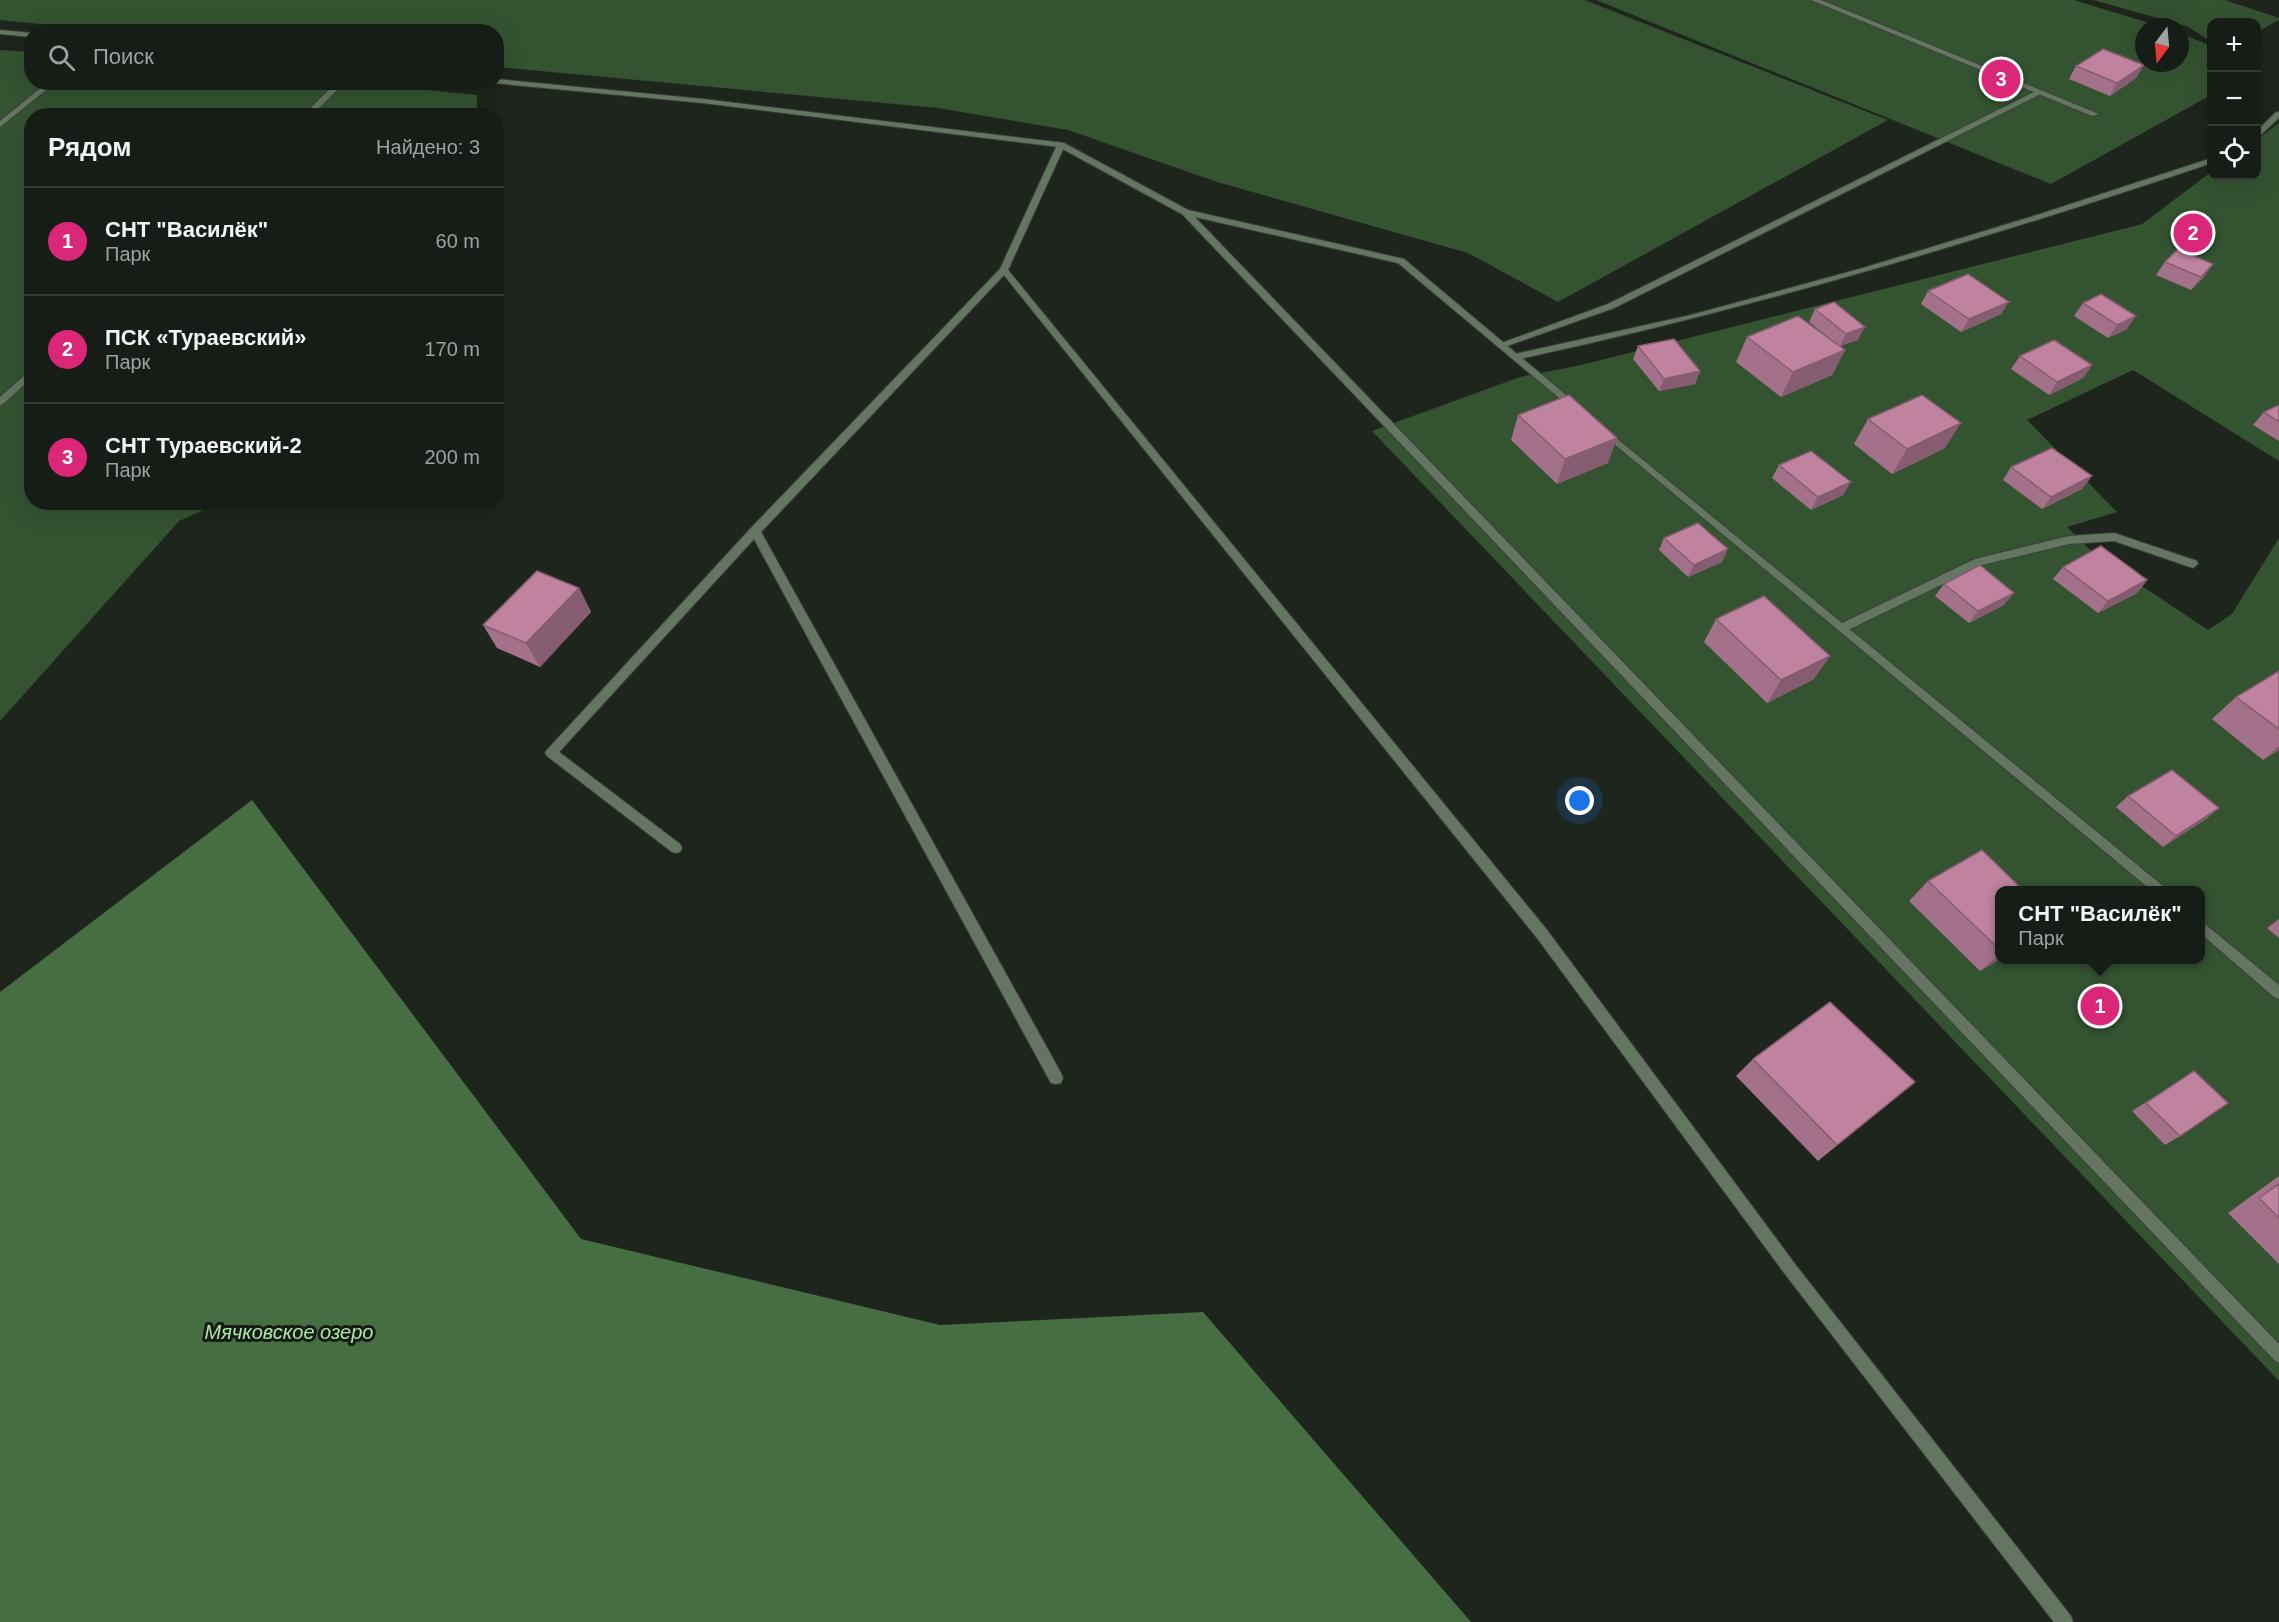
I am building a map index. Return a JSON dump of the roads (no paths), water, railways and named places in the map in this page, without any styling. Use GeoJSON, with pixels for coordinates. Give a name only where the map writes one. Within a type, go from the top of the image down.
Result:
{"type":"FeatureCollection","features":[{"type":"Feature","properties":{"kind":"street"},"geometry":{"type":"LineString","coordinates":[[1815,0],[2095,114]]}},
{"type":"Feature","properties":{"kind":"street"},"geometry":{"type":"LineString","coordinates":[[0,32],[24,34]]}},
{"type":"Feature","properties":{"kind":"street"},"geometry":{"type":"LineString","coordinates":[[504,82],[703,101],[1061,145],[1185,212],[1401,261],[1579,410]]}},
{"type":"Feature","properties":{"kind":"street"},"geometry":{"type":"LineString","coordinates":[[0,125],[43,90]]}},
{"type":"Feature","properties":{"kind":"street"},"geometry":{"type":"LineString","coordinates":[[314,108],[334,90]]}},
{"type":"Feature","properties":{"kind":"street"},"geometry":{"type":"LineString","coordinates":[[1501,345],[1611,306],[2041,92]]}},
{"type":"Feature","properties":{"kind":"street"},"geometry":{"type":"LineString","coordinates":[[2261,131],[2279,114]]}},
{"type":"Feature","properties":{"kind":"street"},"geometry":{"type":"LineString","coordinates":[[676,848],[551,753],[755,531],[1004,270],[1061,145]]}},
{"type":"Feature","properties":{"kind":"street"},"geometry":{"type":"LineString","coordinates":[[1515,357],[1712,313],[1970,239],[2207,161]]}},
{"type":"Feature","properties":{"kind":"street"},"geometry":{"type":"LineString","coordinates":[[1185,212],[2279,1355]]}},
{"type":"Feature","properties":{"kind":"street"},"geometry":{"type":"LineString","coordinates":[[1004,270],[1542,934],[1793,1273],[2064,1622]]}},
{"type":"Feature","properties":{"kind":"street"},"geometry":{"type":"LineString","coordinates":[[0,402],[24,380]]}},
{"type":"Feature","properties":{"kind":"street"},"geometry":{"type":"LineString","coordinates":[[1597,425],[2153,886]]}},
{"type":"Feature","properties":{"kind":"street"},"geometry":{"type":"LineString","coordinates":[[755,531],[1056,1078]]}},
{"type":"Feature","properties":{"kind":"street"},"geometry":{"type":"LineString","coordinates":[[1842,628],[1979,562],[2069,540],[2114,537],[2193,564]]}},
{"type":"Feature","properties":{"kind":"street"},"geometry":{"type":"LineString","coordinates":[[2205,929],[2279,993]]}},
{"type":"Feature","properties":{"kind":"water","name":"Мячковское озеро"},"geometry":{"type":"Polygon","coordinates":[[[252,800],[581,1239],[940,1325],[1203,1312],[1471,1622],[0,1622],[0,992],[252,800]]]}},
{"type":"Feature","properties":{"kind":"place","name":"СНТ Тураевский-2"},"geometry":{"type":"Point","coordinates":[2001,79]}},
{"type":"Feature","properties":{"kind":"place","name":"ПСК «Тураевский»"},"geometry":{"type":"Point","coordinates":[2193,233]}},
{"type":"Feature","properties":{"kind":"place","name":"СНТ \"Василёк\""},"geometry":{"type":"Point","coordinates":[2100,1006]}}]}
